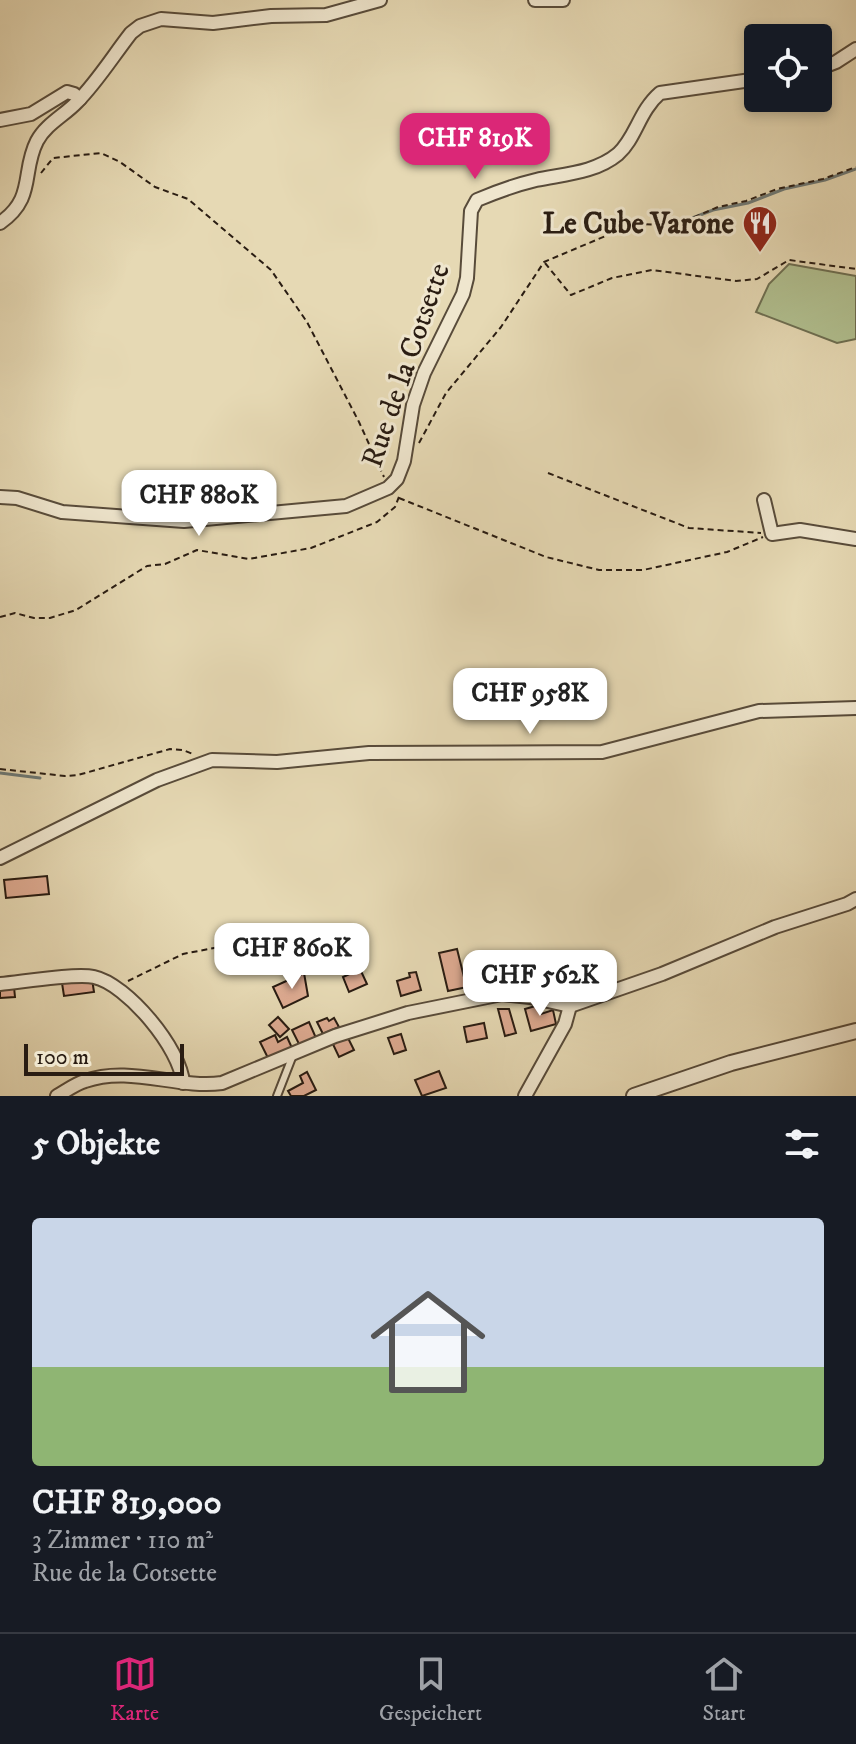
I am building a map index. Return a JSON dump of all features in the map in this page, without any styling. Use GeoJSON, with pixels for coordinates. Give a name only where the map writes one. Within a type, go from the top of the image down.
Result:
{"type":"FeatureCollection","features":[{"type":"Feature","properties":{"kind":"street"},"geometry":{"type":"LineString","coordinates":[[0,223],[27,190],[37,141],[80,99],[131,33],[161,19],[213,23],[271,16],[326,15],[380,0]]}},
{"type":"Feature","properties":{"kind":"street"},"geometry":{"type":"LineString","coordinates":[[535,0],[563,0]]}},
{"type":"Feature","properties":{"kind":"street"},"geometry":{"type":"LineString","coordinates":[[832,64],[856,49]]}},
{"type":"Feature","properties":{"kind":"street","name":"Rue de la Cotsette"},"geometry":{"type":"LineString","coordinates":[[388,488],[397,479],[404,461],[413,405],[424,373],[463,294],[470,252],[471,211],[477,200],[508,188],[604,164],[620,152],[648,103],[660,93],[744,81]]}},
{"type":"Feature","properties":{"kind":"street"},"geometry":{"type":"LineString","coordinates":[[0,120],[31,114],[67,92],[80,99]]}},
{"type":"Feature","properties":{"kind":"street"},"geometry":{"type":"LineString","coordinates":[[0,497],[17,498],[62,512],[184,521],[346,506],[388,488]]}},
{"type":"Feature","properties":{"kind":"street"},"geometry":{"type":"LineString","coordinates":[[764,500],[772,534],[800,530],[856,539]]}},
{"type":"Feature","properties":{"kind":"street"},"geometry":{"type":"LineString","coordinates":[[0,858],[157,780],[203,762],[277,762],[369,753],[602,752],[759,711],[856,708]]}},
{"type":"Feature","properties":{"kind":"street"},"geometry":{"type":"LineString","coordinates":[[57,1096],[83,1082],[101,1077],[145,1076],[183,1083],[222,1083],[378,1020],[491,995],[516,995],[570,1006],[856,899]]}},
{"type":"Feature","properties":{"kind":"street"},"geometry":{"type":"LineString","coordinates":[[0,984],[91,976],[117,988],[169,1045],[178,1061],[183,1083]]}},
{"type":"Feature","properties":{"kind":"street"},"geometry":{"type":"LineString","coordinates":[[525,1096],[565,1024],[570,1006]]}},
{"type":"Feature","properties":{"kind":"street"},"geometry":{"type":"LineString","coordinates":[[634,1096],[731,1063],[856,1031]]}},
{"type":"Feature","properties":{"kind":"lane"},"geometry":{"type":"LineString","coordinates":[[277,1096],[293,1054]]}},
{"type":"Feature","properties":{"kind":"path"},"geometry":{"type":"LineString","coordinates":[[40,175],[43,167],[53,158],[101,153],[120,162],[155,187],[188,199],[242,243],[271,270],[307,322],[359,422],[388,488],[398,498],[546,557],[599,570],[643,570],[727,552],[772,534]]}},
{"type":"Feature","properties":{"kind":"path"},"geometry":{"type":"LineString","coordinates":[[416,451],[446,393],[501,327],[544,262],[634,224],[676,225],[718,207],[856,167]]}},
{"type":"Feature","properties":{"kind":"path"},"geometry":{"type":"LineString","coordinates":[[544,262],[571,295],[612,278],[652,270],[736,281],[757,279],[789,260],[856,269]]}},
{"type":"Feature","properties":{"kind":"path"},"geometry":{"type":"LineString","coordinates":[[548,473],[689,528],[772,534]]}},
{"type":"Feature","properties":{"kind":"path"},"geometry":{"type":"LineString","coordinates":[[0,617],[15,613],[31,618],[50,618],[76,610],[147,566],[165,564],[197,550],[249,559],[311,548],[377,522],[395,507],[403,489]]}},
{"type":"Feature","properties":{"kind":"path"},"geometry":{"type":"LineString","coordinates":[[0,769],[78,775],[177,749],[189,752],[203,762]]}},
{"type":"Feature","properties":{"kind":"path"},"geometry":{"type":"LineString","coordinates":[[117,988],[168,959],[245,942]]}},
{"type":"Feature","properties":{"kind":"green space"},"geometry":{"type":"Polygon","coordinates":[[[789,264],[856,276],[856,339],[837,343],[756,312],[769,284],[789,264]]]}},
{"type":"Feature","properties":{"kind":"building"},"geometry":{"type":"Polygon","coordinates":[[[47,876],[49,894],[6,898],[4,880],[47,876]]]}},
{"type":"Feature","properties":{"kind":"building"},"geometry":{"type":"Polygon","coordinates":[[[457,949],[464,977],[470,976],[472,986],[448,991],[439,953],[457,949]]]}},
{"type":"Feature","properties":{"kind":"building"},"geometry":{"type":"Polygon","coordinates":[[[360,969],[367,984],[349,992],[343,977],[360,969]]]}},
{"type":"Feature","properties":{"kind":"building"},"geometry":{"type":"Polygon","coordinates":[[[416,972],[421,990],[401,996],[397,981],[416,972]]]}},
{"type":"Feature","properties":{"kind":"building"},"geometry":{"type":"Polygon","coordinates":[[[304,973],[308,996],[283,1008],[273,987],[304,973]]]}},
{"type":"Feature","properties":{"kind":"building"},"geometry":{"type":"Polygon","coordinates":[[[92,979],[94,992],[64,996],[62,983],[92,979]]]}},
{"type":"Feature","properties":{"kind":"building"},"geometry":{"type":"Polygon","coordinates":[[[14,987],[15,997],[0,998],[0,988],[14,987]]]}},
{"type":"Feature","properties":{"kind":"building"},"geometry":{"type":"Polygon","coordinates":[[[539,1005],[541,1014],[553,1010],[556,1024],[531,1031],[525,1009],[539,1005]]]}},
{"type":"Feature","properties":{"kind":"building"},"geometry":{"type":"Polygon","coordinates":[[[498,1009],[509,1009],[516,1033],[505,1036],[498,1009]]]}},
{"type":"Feature","properties":{"kind":"building"},"geometry":{"type":"Polygon","coordinates":[[[278,1017],[289,1029],[280,1037],[269,1025],[278,1017]]]}},
{"type":"Feature","properties":{"kind":"building"},"geometry":{"type":"Polygon","coordinates":[[[327,1018],[329,1021],[334,1018],[339,1027],[323,1034],[317,1022],[327,1018]]]}},
{"type":"Feature","properties":{"kind":"building"},"geometry":{"type":"Polygon","coordinates":[[[309,1022],[316,1038],[300,1046],[292,1030],[309,1022]]]}},
{"type":"Feature","properties":{"kind":"building"},"geometry":{"type":"Polygon","coordinates":[[[484,1023],[487,1038],[467,1042],[464,1027],[484,1023]]]}},
{"type":"Feature","properties":{"kind":"building"},"geometry":{"type":"Polygon","coordinates":[[[346,1034],[354,1050],[339,1057],[331,1040],[346,1034]]]}},
{"type":"Feature","properties":{"kind":"building"},"geometry":{"type":"Polygon","coordinates":[[[401,1034],[406,1050],[394,1054],[388,1038],[401,1034]]]}},
{"type":"Feature","properties":{"kind":"building"},"geometry":{"type":"Polygon","coordinates":[[[275,1035],[278,1042],[287,1037],[292,1048],[268,1058],[260,1042],[275,1035]]]}},
{"type":"Feature","properties":{"kind":"building"},"geometry":{"type":"Polygon","coordinates":[[[439,1071],[446,1088],[422,1096],[415,1080],[439,1071]]]}},
{"type":"Feature","properties":{"kind":"building"},"geometry":{"type":"Polygon","coordinates":[[[307,1072],[316,1090],[304,1096],[291,1096],[288,1091],[303,1083],[300,1076],[307,1072]]]}},
{"type":"Feature","properties":{"kind":"waterway"},"geometry":{"type":"LineString","coordinates":[[664,229],[713,210],[748,203],[784,189],[856,169]]}},
{"type":"Feature","properties":{"kind":"waterway"},"geometry":{"type":"LineString","coordinates":[[0,773],[40,778]]}},
{"type":"Feature","properties":{"kind":"place","name":"Le Cube Varone"},"geometry":{"type":"Point","coordinates":[760,254]}}]}
